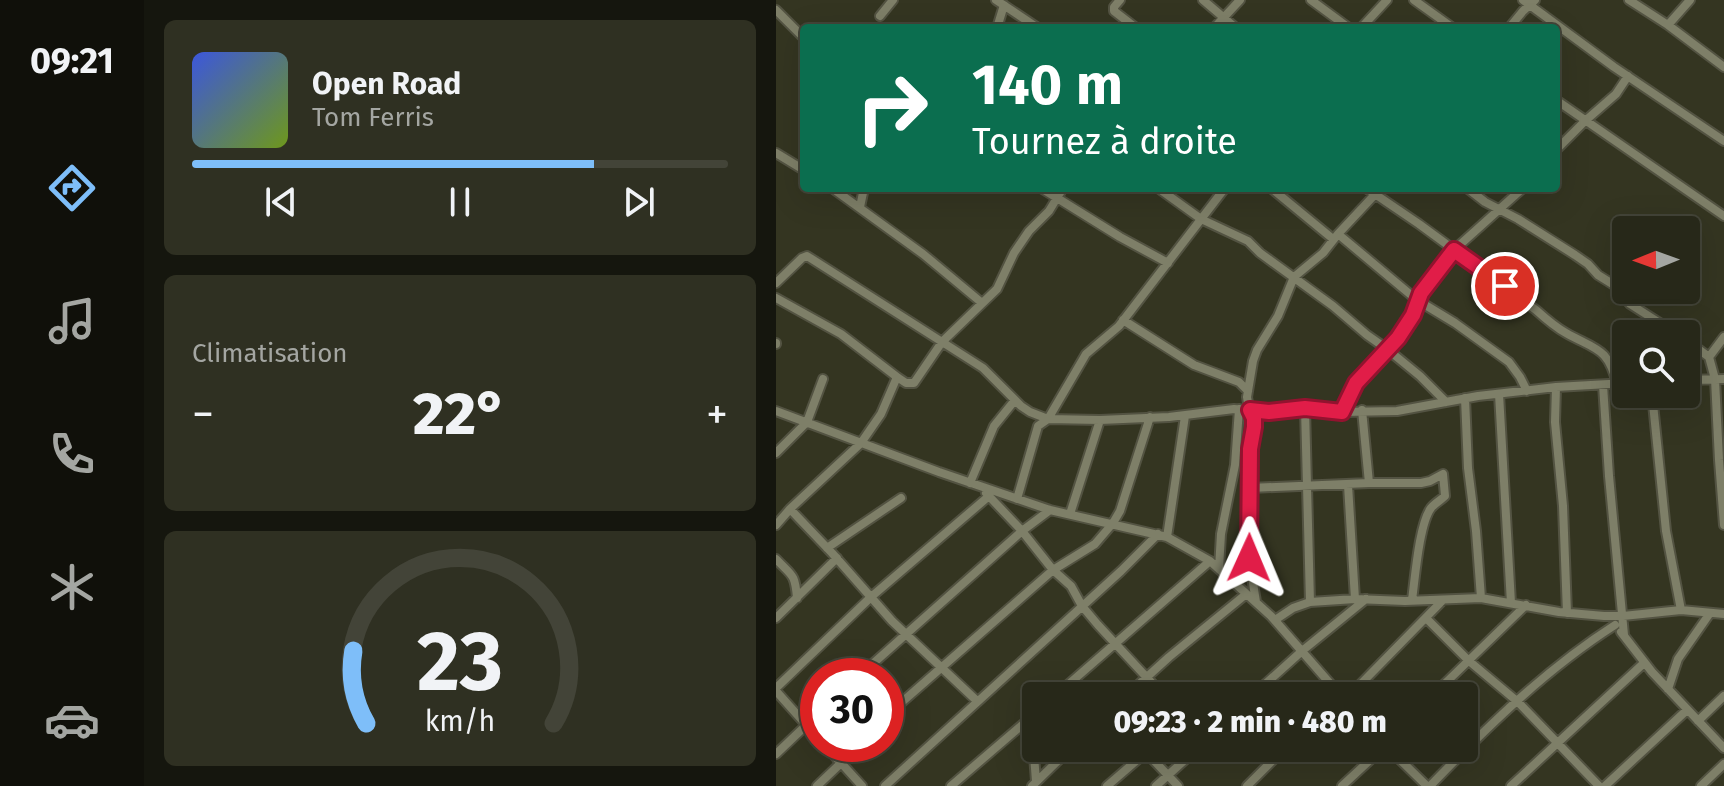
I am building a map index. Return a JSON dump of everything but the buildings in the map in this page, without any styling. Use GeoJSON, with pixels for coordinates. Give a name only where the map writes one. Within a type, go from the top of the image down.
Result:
{"type":"FeatureCollection","features":[{"type":"Feature","properties":{"kind":"street"},"geometry":{"type":"LineString","coordinates":[[880,16],[893,0]]}},
{"type":"Feature","properties":{"kind":"street"},"geometry":{"type":"LineString","coordinates":[[1120,0],[1114,11],[1131,24]]}},
{"type":"Feature","properties":{"kind":"street"},"geometry":{"type":"LineString","coordinates":[[1203,0],[1232,24]]}},
{"type":"Feature","properties":{"kind":"street"},"geometry":{"type":"LineString","coordinates":[[1218,24],[1240,0]]}},
{"type":"Feature","properties":{"kind":"street"},"geometry":{"type":"LineString","coordinates":[[1311,0],[1344,24]]}},
{"type":"Feature","properties":{"kind":"street"},"geometry":{"type":"LineString","coordinates":[[1365,24],[1387,0]]}},
{"type":"Feature","properties":{"kind":"street"},"geometry":{"type":"LineString","coordinates":[[1414,0],[1447,24]]}},
{"type":"Feature","properties":{"kind":"street"},"geometry":{"type":"LineString","coordinates":[[1629,0],[1724,67]]}},
{"type":"Feature","properties":{"kind":"street"},"geometry":{"type":"LineString","coordinates":[[1668,25],[1690,0]]}},
{"type":"Feature","properties":{"kind":"street"},"geometry":{"type":"LineString","coordinates":[[998,1],[998,24]]}},
{"type":"Feature","properties":{"kind":"street"},"geometry":{"type":"LineString","coordinates":[[998,1],[1032,24]]}},
{"type":"Feature","properties":{"kind":"street"},"geometry":{"type":"LineString","coordinates":[[1512,24],[1529,1],[1559,24]]}},
{"type":"Feature","properties":{"kind":"street"},"geometry":{"type":"LineString","coordinates":[[776,10],[800,34]]}},
{"type":"Feature","properties":{"kind":"street"},"geometry":{"type":"LineString","coordinates":[[1560,24],[1628,76],[1724,141]]}},
{"type":"Feature","properties":{"kind":"street"},"geometry":{"type":"LineString","coordinates":[[1560,146],[1616,94],[1628,76]]}},
{"type":"Feature","properties":{"kind":"street"},"geometry":{"type":"LineString","coordinates":[[1560,103],[1724,216]]}},
{"type":"Feature","properties":{"kind":"street"},"geometry":{"type":"LineString","coordinates":[[776,153],[800,168]]}},
{"type":"Feature","properties":{"kind":"street"},"geometry":{"type":"LineString","coordinates":[[838,192],[923,254],[982,303]]}},
{"type":"Feature","properties":{"kind":"street"},"geometry":{"type":"LineString","coordinates":[[860,207],[863,192]]}},
{"type":"Feature","properties":{"kind":"street"},"geometry":{"type":"LineString","coordinates":[[1046,192],[1168,263]]}},
{"type":"Feature","properties":{"kind":"street"},"geometry":{"type":"LineString","coordinates":[[776,298],[841,334],[906,383],[914,383],[942,342],[997,289],[1014,253],[1060,192]]}},
{"type":"Feature","properties":{"kind":"street"},"geometry":{"type":"LineString","coordinates":[[1164,192],[1201,219],[1248,241],[1387,349],[1446,402]]}},
{"type":"Feature","properties":{"kind":"street"},"geometry":{"type":"LineString","coordinates":[[1017,499],[1038,426],[1048,419],[1086,354],[1123,320],[1222,192]]}},
{"type":"Feature","properties":{"kind":"street"},"geometry":{"type":"LineString","coordinates":[[1276,192],[1417,300],[1509,362],[1527,391]]}},
{"type":"Feature","properties":{"kind":"street"},"geometry":{"type":"LineString","coordinates":[[1256,603],[1249,558],[1250,449],[1254,418],[1248,403],[1248,391],[1253,361],[1278,316],[1294,277],[1316,260],[1377,192]]}},
{"type":"Feature","properties":{"kind":"street"},"geometry":{"type":"LineString","coordinates":[[1379,192],[1553,325],[1596,347],[1612,366]]}},
{"type":"Feature","properties":{"kind":"street"},"geometry":{"type":"LineString","coordinates":[[1472,192],[1588,264],[1619,289],[1630,304],[1655,320]]}},
{"type":"Feature","properties":{"kind":"street"},"geometry":{"type":"LineString","coordinates":[[1342,412],[1356,383],[1409,322],[1417,300],[1454,250],[1519,192]]}},
{"type":"Feature","properties":{"kind":"street"},"geometry":{"type":"LineString","coordinates":[[776,283],[807,256],[983,368],[1030,412],[1048,419],[1185,416],[1239,409],[1269,412],[1305,408],[1342,412],[1404,410],[1465,398],[1556,387],[1612,385]]}},
{"type":"Feature","properties":{"kind":"street"},"geometry":{"type":"LineString","coordinates":[[1123,320],[1185,360],[1239,382],[1248,391]]}},
{"type":"Feature","properties":{"kind":"street"},"geometry":{"type":"LineString","coordinates":[[1709,357],[1724,337]]}},
{"type":"Feature","properties":{"kind":"street"},"geometry":{"type":"LineString","coordinates":[[1700,350],[1709,357],[1720,379],[1719,460],[1724,525]]}},
{"type":"Feature","properties":{"kind":"street"},"geometry":{"type":"LineString","coordinates":[[776,525],[861,443],[881,414],[897,377]]}},
{"type":"Feature","properties":{"kind":"street"},"geometry":{"type":"LineString","coordinates":[[776,453],[807,422],[823,379]]}},
{"type":"Feature","properties":{"kind":"street"},"geometry":{"type":"LineString","coordinates":[[1700,380],[1720,379]]}},
{"type":"Feature","properties":{"kind":"street"},"geometry":{"type":"LineString","coordinates":[[1603,385],[1624,635]]}},
{"type":"Feature","properties":{"kind":"street"},"geometry":{"type":"LineString","coordinates":[[1556,387],[1555,422],[1563,506],[1567,613]]}},
{"type":"Feature","properties":{"kind":"street"},"geometry":{"type":"LineString","coordinates":[[1499,394],[1511,603]]}},
{"type":"Feature","properties":{"kind":"street"},"geometry":{"type":"LineString","coordinates":[[1465,398],[1468,468],[1481,598]]}},
{"type":"Feature","properties":{"kind":"street"},"geometry":{"type":"LineString","coordinates":[[975,484],[994,426],[1015,400]]}},
{"type":"Feature","properties":{"kind":"street"},"geometry":{"type":"LineString","coordinates":[[1305,408],[1310,602]]}},
{"type":"Feature","properties":{"kind":"street"},"geometry":{"type":"LineString","coordinates":[[1653,408],[1666,531],[1681,610]]}},
{"type":"Feature","properties":{"kind":"street"},"geometry":{"type":"LineString","coordinates":[[1219,569],[1221,534],[1235,465],[1239,409]]}},
{"type":"Feature","properties":{"kind":"street"},"geometry":{"type":"LineString","coordinates":[[1362,410],[1369,483]]}},
{"type":"Feature","properties":{"kind":"street"},"geometry":{"type":"LineString","coordinates":[[776,411],[1050,510],[1163,535],[1210,561],[1275,620],[1329,682]]}},
{"type":"Feature","properties":{"kind":"street"},"geometry":{"type":"LineString","coordinates":[[885,786],[1163,535],[1185,416]]}},
{"type":"Feature","properties":{"kind":"street"},"geometry":{"type":"LineString","coordinates":[[904,700],[1053,570],[1090,547],[1113,523],[1120,511],[1150,417]]}},
{"type":"Feature","properties":{"kind":"street"},"geometry":{"type":"LineString","coordinates":[[1070,514],[1100,420]]}},
{"type":"Feature","properties":{"kind":"street"},"geometry":{"type":"LineString","coordinates":[[1250,488],[1421,483],[1441,474],[1444,476],[1445,496],[1431,508],[1419,547],[1412,600]]}},
{"type":"Feature","properties":{"kind":"street"},"geometry":{"type":"LineString","coordinates":[[975,484],[1022,531],[1053,570],[1071,586],[1082,606],[1151,682]]}},
{"type":"Feature","properties":{"kind":"street"},"geometry":{"type":"LineString","coordinates":[[1348,485],[1355,599]]}},
{"type":"Feature","properties":{"kind":"street"},"geometry":{"type":"LineString","coordinates":[[800,717],[776,690],[871,597],[989,496]]}},
{"type":"Feature","properties":{"kind":"street"},"geometry":{"type":"LineString","coordinates":[[827,548],[901,498]]}},
{"type":"Feature","properties":{"kind":"street"},"geometry":{"type":"LineString","coordinates":[[790,509],[905,633],[977,701]]}},
{"type":"Feature","properties":{"kind":"street"},"geometry":{"type":"LineString","coordinates":[[878,658],[1050,510]]}},
{"type":"Feature","properties":{"kind":"street"},"geometry":{"type":"LineString","coordinates":[[776,618],[837,558]]}},
{"type":"Feature","properties":{"kind":"street"},"geometry":{"type":"LineString","coordinates":[[776,559],[796,579],[797,598]]}},
{"type":"Feature","properties":{"kind":"street"},"geometry":{"type":"LineString","coordinates":[[1071,682],[1210,561]]}},
{"type":"Feature","properties":{"kind":"street"},"geometry":{"type":"LineString","coordinates":[[1141,682],[1245,595]]}},
{"type":"Feature","properties":{"kind":"street"},"geometry":{"type":"LineString","coordinates":[[1275,620],[1293,608],[1310,602],[1355,599],[1481,598],[1604,616],[1681,610],[1724,614]]}},
{"type":"Feature","properties":{"kind":"street"},"geometry":{"type":"LineString","coordinates":[[1268,682],[1366,599]]}},
{"type":"Feature","properties":{"kind":"street"},"geometry":{"type":"LineString","coordinates":[[1363,682],[1443,600]]}},
{"type":"Feature","properties":{"kind":"street"},"geometry":{"type":"LineString","coordinates":[[1447,682],[1526,605]]}},
{"type":"Feature","properties":{"kind":"street"},"geometry":{"type":"LineString","coordinates":[[1668,689],[1678,659],[1710,613]]}},
{"type":"Feature","properties":{"kind":"street"},"geometry":{"type":"LineString","coordinates":[[1604,616],[1724,748]]}},
{"type":"Feature","properties":{"kind":"street"},"geometry":{"type":"LineString","coordinates":[[1426,618],[1469,661],[1518,702],[1599,786]]}},
{"type":"Feature","properties":{"kind":"street"},"geometry":{"type":"LineString","coordinates":[[1401,762],[1428,786],[1476,738],[1561,665],[1615,625]]}},
{"type":"Feature","properties":{"kind":"street"},"geometry":{"type":"LineString","coordinates":[[1511,786],[1644,663]]}},
{"type":"Feature","properties":{"kind":"street"},"geometry":{"type":"LineString","coordinates":[[1698,721],[1724,696]]}},
{"type":"Feature","properties":{"kind":"street"},"geometry":{"type":"LineString","coordinates":[[1605,786],[1687,710]]}},
{"type":"Feature","properties":{"kind":"street"},"geometry":{"type":"LineString","coordinates":[[951,786],[1022,725]]}},
{"type":"Feature","properties":{"kind":"street"},"geometry":{"type":"LineString","coordinates":[[776,754],[800,732]]}},
{"type":"Feature","properties":{"kind":"street"},"geometry":{"type":"LineString","coordinates":[[817,786],[838,762]]}},
{"type":"Feature","properties":{"kind":"street"},"geometry":{"type":"LineString","coordinates":[[840,762],[862,786]]}},
{"type":"Feature","properties":{"kind":"street"},"geometry":{"type":"LineString","coordinates":[[1034,762],[1034,784]]}},
{"type":"Feature","properties":{"kind":"street"},"geometry":{"type":"LineString","coordinates":[[1034,784],[1057,762]]}},
{"type":"Feature","properties":{"kind":"street"},"geometry":{"type":"LineString","coordinates":[[1107,786],[1133,762]]}},
{"type":"Feature","properties":{"kind":"street"},"geometry":{"type":"LineString","coordinates":[[1157,762],[1178,786]]}},
{"type":"Feature","properties":{"kind":"street"},"geometry":{"type":"LineString","coordinates":[[1156,786],[1182,762]]}},
{"type":"Feature","properties":{"kind":"street"},"geometry":{"type":"LineString","coordinates":[[1247,786],[1271,762]]}},
{"type":"Feature","properties":{"kind":"street"},"geometry":{"type":"LineString","coordinates":[[1342,786],[1370,762]]}},
{"type":"Feature","properties":{"kind":"street"},"geometry":{"type":"LineString","coordinates":[[1701,786],[1724,764]]}},
{"type":"Feature","properties":{"kind":"route"},"geometry":{"type":"LineString","coordinates":[[1249,558],[1250,449],[1254,427],[1250,410],[1269,412],[1305,408],[1342,412],[1356,383],[1398,338],[1413,315],[1421,293],[1454,250],[1505,286]]}}]}
